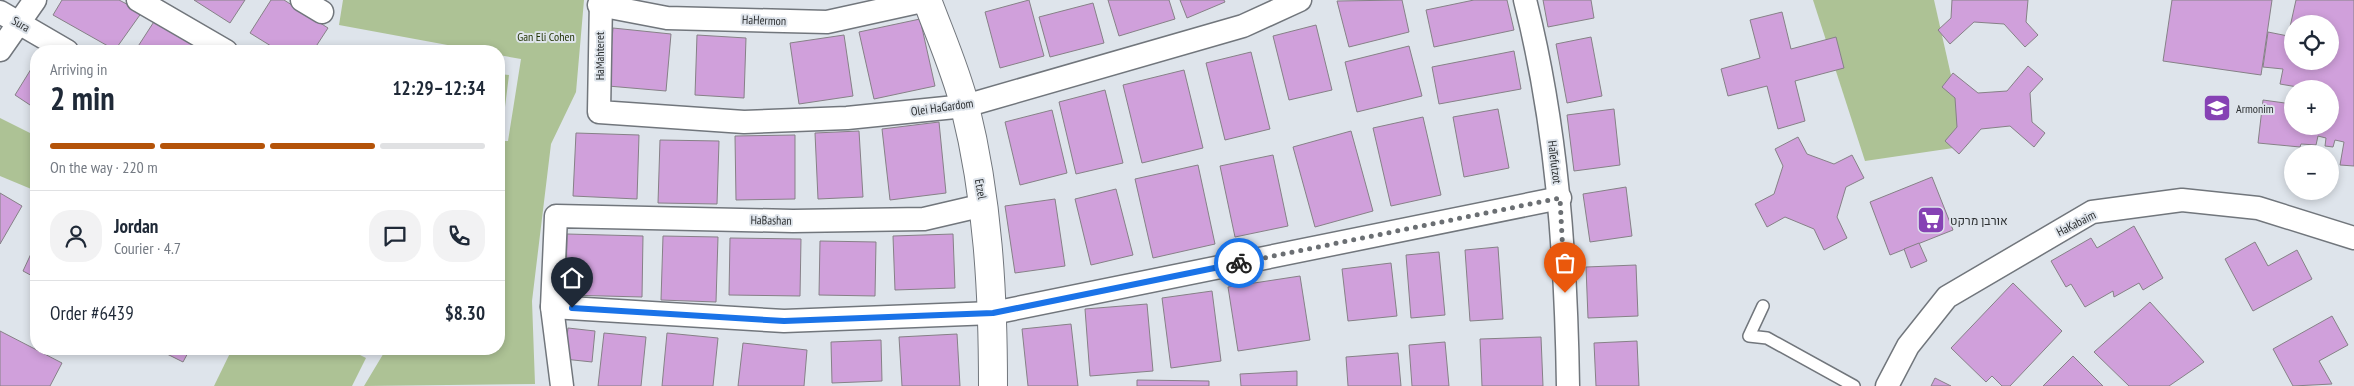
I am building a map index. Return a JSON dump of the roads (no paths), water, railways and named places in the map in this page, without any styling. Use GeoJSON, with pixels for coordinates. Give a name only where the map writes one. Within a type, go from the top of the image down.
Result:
{"type":"FeatureCollection","features":[{"type":"Feature","properties":{"kind":"street"},"geometry":{"type":"LineString","coordinates":[[0,50],[9,18],[35,0]]}},
{"type":"Feature","properties":{"kind":"street"},"geometry":{"type":"LineString","coordinates":[[138,0],[216,45]]}},
{"type":"Feature","properties":{"kind":"street"},"geometry":{"type":"LineString","coordinates":[[302,0],[322,12]]}},
{"type":"Feature","properties":{"kind":"street","name":"Etzel"},"geometry":{"type":"LineString","coordinates":[[927,0],[965,106],[984,205],[993,313],[993,386]]}},
{"type":"Feature","properties":{"kind":"street","name":"HaHermon"},"geometry":{"type":"LineString","coordinates":[[600,2],[667,18],[827,22],[927,0]]}},
{"type":"Feature","properties":{"kind":"street","name":"Olei HaGardom"},"geometry":{"type":"LineString","coordinates":[[599,112],[744,122],[847,118],[965,106],[1243,26],[1300,0]]}},
{"type":"Feature","properties":{"kind":"street","name":"HaTefutzot"},"geometry":{"type":"LineString","coordinates":[[1525,0],[1550,118],[1560,198],[1568,386]]}},
{"type":"Feature","properties":{"kind":"street","name":"HaMahteret"},"geometry":{"type":"LineString","coordinates":[[599,112],[600,2]]}},
{"type":"Feature","properties":{"kind":"street","name":"Sura"},"geometry":{"type":"LineString","coordinates":[[9,18],[57,45]]}},
{"type":"Feature","properties":{"kind":"street"},"geometry":{"type":"LineString","coordinates":[[562,386],[552,307],[784,321],[993,313],[1560,198]]}},
{"type":"Feature","properties":{"kind":"street","name":"HaKabaim"},"geometry":{"type":"LineString","coordinates":[[1887,386],[1908,346],[1947,297],[2092,212],[2182,200],[2258,208],[2354,238]]}},
{"type":"Feature","properties":{"kind":"street","name":"HaBashan"},"geometry":{"type":"LineString","coordinates":[[552,307],[556,216],[793,221],[924,218],[984,205]]}},
{"type":"Feature","properties":{"kind":"lane"},"geometry":{"type":"LineString","coordinates":[[1763,306],[1749,336],[1767,338],[1854,386]]}},
{"type":"Feature","properties":{"kind":"place","name":"Armonim"},"geometry":{"type":"Point","coordinates":[2217,108]}},
{"type":"Feature","properties":{"kind":"place","name":"אורבן מרקט"},"geometry":{"type":"Point","coordinates":[1931,220]}},
{"type":"Feature","properties":{"kind":"park label","name":"Gan Eli Cohen"},"geometry":{"type":"Point","coordinates":[546,36]}}]}
